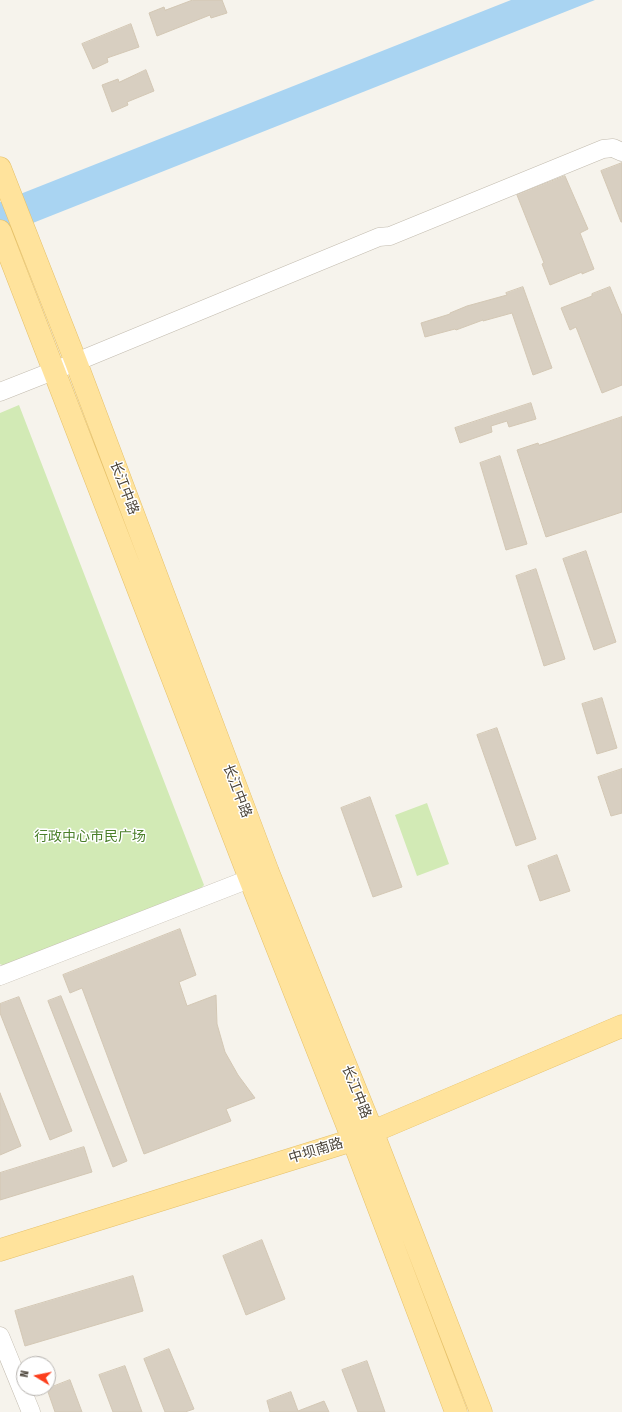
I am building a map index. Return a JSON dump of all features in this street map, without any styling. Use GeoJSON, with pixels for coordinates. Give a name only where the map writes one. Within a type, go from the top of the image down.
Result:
{"type":"FeatureCollection","features":[{"type":"Feature","properties":{"kind":"main road","name":"长江中路"},"geometry":{"type":"LineString","coordinates":[[0,168],[76,362],[259,876]]}},
{"type":"Feature","properties":{"kind":"main road","name":"长江中路"},"geometry":{"type":"LineString","coordinates":[[2,237],[53,371],[259,876],[365,1143],[481,1412]]}},
{"type":"Feature","properties":{"kind":"main road","name":"中坝南路"},"geometry":{"type":"LineString","coordinates":[[0,1250],[365,1143],[622,1026]]}},
{"type":"Feature","properties":{"kind":"main road","name":"中坝南路"},"geometry":{"type":"LineString","coordinates":[[0,1265],[365,1143],[622,1042]]}},
{"type":"Feature","properties":{"kind":"main road","name":"长江中路"},"geometry":{"type":"LineString","coordinates":[[365,1143],[456,1412]]}},
{"type":"Feature","properties":{"kind":"street"},"geometry":{"type":"LineString","coordinates":[[0,392],[371,240],[379,237],[390,236],[603,149],[613,148],[622,152]]}},
{"type":"Feature","properties":{"kind":"street"},"geometry":{"type":"LineString","coordinates":[[0,976],[259,876]]}},
{"type":"Feature","properties":{"kind":"street"},"geometry":{"type":"LineString","coordinates":[[0,1336],[31,1412]]}},
{"type":"Feature","properties":{"kind":"green space","name":"行政中心市民广场"},"geometry":{"type":"Polygon","coordinates":[[[19,405],[204,885],[196,894],[4,966],[0,964],[0,413],[19,405]]]}},
{"type":"Feature","properties":{"kind":"green space"},"geometry":{"type":"Polygon","coordinates":[[[427,803],[449,864],[417,876],[395,815],[427,803]]]}},
{"type":"Feature","properties":{"kind":"water"},"geometry":{"type":"Polygon","coordinates":[[[511,0],[595,0],[0,236],[0,202],[511,0]]]}},
{"type":"Feature","properties":{"kind":"building"},"geometry":{"type":"Polygon","coordinates":[[[193,0],[222,0],[227,13],[211,18],[210,15],[157,36],[149,13],[164,7],[165,10],[193,0]]]}},
{"type":"Feature","properties":{"kind":"building"},"geometry":{"type":"Polygon","coordinates":[[[131,24],[139,47],[107,58],[108,62],[93,69],[82,44],[131,24]]]}},
{"type":"Feature","properties":{"kind":"building"},"geometry":{"type":"Polygon","coordinates":[[[146,70],[154,91],[127,102],[128,105],[112,112],[102,85],[118,79],[119,82],[146,70]]]}},
{"type":"Feature","properties":{"kind":"building"},"geometry":{"type":"Polygon","coordinates":[[[622,163],[622,222],[621,222],[601,171],[622,163]]]}},
{"type":"Feature","properties":{"kind":"building"},"geometry":{"type":"Polygon","coordinates":[[[565,176],[588,229],[580,233],[594,269],[582,274],[582,272],[550,285],[542,264],[544,263],[517,195],[565,176]]]}},
{"type":"Feature","properties":{"kind":"building"},"geometry":{"type":"Polygon","coordinates":[[[523,287],[552,368],[533,375],[512,313],[483,320],[456,330],[425,337],[421,323],[450,314],[467,306],[507,295],[506,293],[523,287]]]}},
{"type":"Feature","properties":{"kind":"building"},"geometry":{"type":"Polygon","coordinates":[[[610,287],[622,316],[622,385],[602,393],[576,327],[570,330],[561,308],[610,287]]]}},
{"type":"Feature","properties":{"kind":"building"},"geometry":{"type":"Polygon","coordinates":[[[531,403],[536,419],[509,427],[507,421],[491,426],[492,432],[460,443],[455,428],[531,403]]]}},
{"type":"Feature","properties":{"kind":"building"},"geometry":{"type":"Polygon","coordinates":[[[622,417],[622,512],[546,537],[517,450],[538,443],[539,445],[622,417]]]}},
{"type":"Feature","properties":{"kind":"building"},"geometry":{"type":"Polygon","coordinates":[[[500,456],[527,544],[506,550],[480,463],[500,456]]]}},
{"type":"Feature","properties":{"kind":"building"},"geometry":{"type":"Polygon","coordinates":[[[586,551],[616,642],[594,650],[563,559],[586,551]]]}},
{"type":"Feature","properties":{"kind":"building"},"geometry":{"type":"Polygon","coordinates":[[[536,569],[565,659],[544,666],[516,576],[536,569]]]}},
{"type":"Feature","properties":{"kind":"building"},"geometry":{"type":"Polygon","coordinates":[[[602,698],[617,748],[597,754],[582,704],[602,698]]]}},
{"type":"Feature","properties":{"kind":"building"},"geometry":{"type":"Polygon","coordinates":[[[497,728],[536,839],[516,846],[477,735],[497,728]]]}},
{"type":"Feature","properties":{"kind":"building"},"geometry":{"type":"Polygon","coordinates":[[[622,769],[622,813],[611,816],[598,777],[622,769]]]}},
{"type":"Feature","properties":{"kind":"building"},"geometry":{"type":"Polygon","coordinates":[[[370,797],[402,887],[373,897],[341,808],[370,797]]]}},
{"type":"Feature","properties":{"kind":"building"},"geometry":{"type":"Polygon","coordinates":[[[557,855],[570,891],[540,901],[528,866],[557,855]]]}},
{"type":"Feature","properties":{"kind":"building"},"geometry":{"type":"Polygon","coordinates":[[[180,929],[196,975],[179,982],[187,1006],[216,995],[217,1024],[225,1052],[238,1075],[255,1098],[226,1109],[231,1121],[144,1154],[82,988],[70,993],[63,975],[180,929]]]}},
{"type":"Feature","properties":{"kind":"building"},"geometry":{"type":"Polygon","coordinates":[[[61,996],[127,1161],[113,1167],[48,1001],[61,996]]]}},
{"type":"Feature","properties":{"kind":"building"},"geometry":{"type":"Polygon","coordinates":[[[19,997],[72,1131],[50,1140],[0,1013],[0,1004],[19,997]]]}},
{"type":"Feature","properties":{"kind":"building"},"geometry":{"type":"Polygon","coordinates":[[[0,1093],[21,1146],[0,1155],[0,1093]]]}},
{"type":"Feature","properties":{"kind":"building"},"geometry":{"type":"Polygon","coordinates":[[[84,1147],[92,1172],[0,1200],[0,1173],[84,1147]]]}},
{"type":"Feature","properties":{"kind":"building"},"geometry":{"type":"Polygon","coordinates":[[[262,1240],[285,1299],[246,1315],[223,1256],[262,1240]]]}},
{"type":"Feature","properties":{"kind":"building"},"geometry":{"type":"Polygon","coordinates":[[[133,1276],[143,1311],[25,1346],[15,1311],[133,1276]]]}},
{"type":"Feature","properties":{"kind":"building"},"geometry":{"type":"Polygon","coordinates":[[[169,1349],[194,1409],[185,1412],[165,1412],[144,1359],[169,1349]]]}},
{"type":"Feature","properties":{"kind":"building"},"geometry":{"type":"Polygon","coordinates":[[[367,1361],[385,1412],[358,1412],[342,1370],[367,1361]]]}},
{"type":"Feature","properties":{"kind":"building"},"geometry":{"type":"Polygon","coordinates":[[[125,1366],[142,1412],[113,1412],[99,1375],[125,1366]]]}},
{"type":"Feature","properties":{"kind":"building"},"geometry":{"type":"Polygon","coordinates":[[[70,1380],[82,1412],[55,1412],[49,1396],[56,1396],[56,1385],[70,1380]]]}},
{"type":"Feature","properties":{"kind":"building"},"geometry":{"type":"Polygon","coordinates":[[[291,1392],[298,1411],[324,1401],[329,1412],[270,1412],[267,1401],[291,1392]]]}}]}
